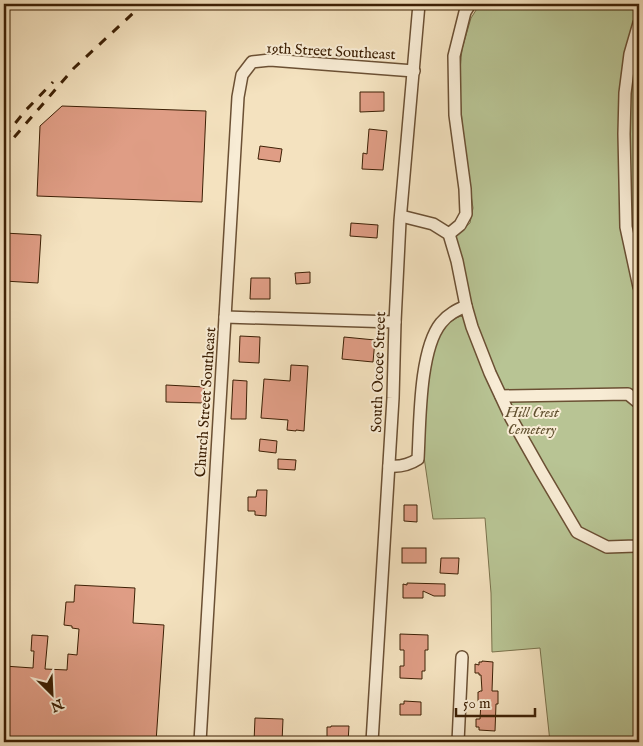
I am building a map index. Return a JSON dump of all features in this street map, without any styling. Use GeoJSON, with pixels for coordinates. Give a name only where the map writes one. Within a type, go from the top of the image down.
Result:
{"type":"FeatureCollection","features":[{"type":"Feature","properties":{"kind":"street","name":"South Ocoee Street"},"geometry":{"type":"LineString","coordinates":[[372,742],[393,398],[401,216],[419,4]]}},
{"type":"Feature","properties":{"kind":"street"},"geometry":{"type":"LineString","coordinates":[[449,234],[460,225],[466,214],[465,189],[455,116],[454,56],[464,12],[470,4]]}},
{"type":"Feature","properties":{"kind":"street"},"geometry":{"type":"LineString","coordinates":[[639,23],[630,54],[625,93],[624,134],[626,227],[639,287]]}},
{"type":"Feature","properties":{"kind":"street","name":"19th Street Southeast"},"geometry":{"type":"LineString","coordinates":[[248,67],[252,62],[270,60],[414,71]]}},
{"type":"Feature","properties":{"kind":"street","name":"Church Street Southeast"},"geometry":{"type":"LineString","coordinates":[[200,742],[238,97],[242,75],[248,67]]}},
{"type":"Feature","properties":{"kind":"street"},"geometry":{"type":"LineString","coordinates":[[401,216],[433,224],[449,234],[458,261],[466,306],[472,327],[490,373],[511,418],[577,532],[607,547],[636,546],[639,543]]}},
{"type":"Feature","properties":{"kind":"street"},"geometry":{"type":"LineString","coordinates":[[389,466],[397,467],[410,464],[418,459],[423,386],[432,338],[441,323],[454,311],[466,306]]}},
{"type":"Feature","properties":{"kind":"street"},"geometry":{"type":"LineString","coordinates":[[225,317],[395,322]]}},
{"type":"Feature","properties":{"kind":"street"},"geometry":{"type":"LineString","coordinates":[[501,396],[628,394],[639,403]]}},
{"type":"Feature","properties":{"kind":"street"},"geometry":{"type":"LineString","coordinates":[[620,546],[639,552]]}},
{"type":"Feature","properties":{"kind":"street"},"geometry":{"type":"LineString","coordinates":[[458,742],[462,657]]}},
{"type":"Feature","properties":{"kind":"green space","name":"Hill Crest Cemetery"},"geometry":{"type":"Polygon","coordinates":[[[480,4],[639,4],[639,742],[550,742],[540,648],[492,652],[491,593],[485,518],[433,519],[422,443],[431,361],[437,338],[445,325],[460,316],[466,318],[455,236],[470,223],[473,208],[464,150],[459,81],[462,49],[471,18],[480,4]]]}},
{"type":"Feature","properties":{"kind":"building"},"geometry":{"type":"Polygon","coordinates":[[[360,92],[384,92],[384,111],[360,112],[360,92]]]}},
{"type":"Feature","properties":{"kind":"building"},"geometry":{"type":"Polygon","coordinates":[[[62,106],[206,111],[202,202],[37,196],[40,126],[62,106]]]}},
{"type":"Feature","properties":{"kind":"building"},"geometry":{"type":"Polygon","coordinates":[[[369,129],[387,131],[383,170],[362,169],[363,153],[367,154],[369,129]]]}},
{"type":"Feature","properties":{"kind":"building"},"geometry":{"type":"Polygon","coordinates":[[[260,146],[282,149],[280,162],[258,159],[260,146]]]}},
{"type":"Feature","properties":{"kind":"building"},"geometry":{"type":"Polygon","coordinates":[[[351,223],[378,225],[377,238],[350,236],[351,223]]]}},
{"type":"Feature","properties":{"kind":"building"},"geometry":{"type":"Polygon","coordinates":[[[4,233],[41,235],[38,283],[4,281],[4,233]]]}},
{"type":"Feature","properties":{"kind":"building"},"geometry":{"type":"Polygon","coordinates":[[[310,272],[310,283],[296,284],[295,273],[310,272]]]}},
{"type":"Feature","properties":{"kind":"building"},"geometry":{"type":"Polygon","coordinates":[[[251,278],[270,278],[270,299],[250,299],[251,278]]]}},
{"type":"Feature","properties":{"kind":"building"},"geometry":{"type":"Polygon","coordinates":[[[240,336],[260,337],[259,363],[239,362],[240,336]]]}},
{"type":"Feature","properties":{"kind":"building"},"geometry":{"type":"Polygon","coordinates":[[[344,337],[375,340],[373,362],[342,359],[344,337]]]}},
{"type":"Feature","properties":{"kind":"building"},"geometry":{"type":"Polygon","coordinates":[[[291,365],[308,366],[304,431],[287,430],[288,420],[261,418],[264,379],[290,381],[291,365]]]}},
{"type":"Feature","properties":{"kind":"building"},"geometry":{"type":"Polygon","coordinates":[[[233,380],[247,381],[246,419],[231,419],[233,380]]]}},
{"type":"Feature","properties":{"kind":"building"},"geometry":{"type":"Polygon","coordinates":[[[166,385],[204,387],[204,403],[166,402],[166,385]]]}},
{"type":"Feature","properties":{"kind":"building"},"geometry":{"type":"Polygon","coordinates":[[[260,439],[277,441],[276,453],[259,451],[260,439]]]}},
{"type":"Feature","properties":{"kind":"building"},"geometry":{"type":"Polygon","coordinates":[[[278,459],[296,460],[295,470],[278,469],[278,459]]]}},
{"type":"Feature","properties":{"kind":"building"},"geometry":{"type":"Polygon","coordinates":[[[257,490],[267,490],[266,516],[255,515],[255,511],[248,511],[248,497],[256,497],[257,490]]]}},
{"type":"Feature","properties":{"kind":"building"},"geometry":{"type":"Polygon","coordinates":[[[404,505],[417,505],[417,522],[404,521],[404,505]]]}},
{"type":"Feature","properties":{"kind":"building"},"geometry":{"type":"Polygon","coordinates":[[[402,548],[426,548],[426,563],[402,563],[402,548]]]}},
{"type":"Feature","properties":{"kind":"building"},"geometry":{"type":"Polygon","coordinates":[[[441,558],[459,558],[458,574],[440,573],[441,558]]]}},
{"type":"Feature","properties":{"kind":"building"},"geometry":{"type":"Polygon","coordinates":[[[407,583],[445,584],[445,596],[434,596],[423,591],[423,598],[403,598],[403,584],[407,585],[407,583]]]}},
{"type":"Feature","properties":{"kind":"building"},"geometry":{"type":"Polygon","coordinates":[[[75,585],[135,588],[133,623],[164,625],[156,742],[4,742],[4,666],[33,668],[34,651],[31,651],[32,635],[48,636],[45,669],[67,670],[68,654],[77,655],[79,629],[64,625],[66,602],[74,602],[75,585]]]}},
{"type":"Feature","properties":{"kind":"building"},"geometry":{"type":"Polygon","coordinates":[[[400,634],[428,635],[428,650],[425,650],[425,671],[422,671],[422,679],[400,678],[400,666],[404,666],[404,650],[400,650],[400,634]]]}},
{"type":"Feature","properties":{"kind":"building"},"geometry":{"type":"Polygon","coordinates":[[[479,662],[493,662],[492,691],[498,691],[495,731],[479,730],[479,727],[476,727],[476,719],[480,719],[481,702],[478,702],[478,692],[482,691],[481,675],[475,673],[475,664],[479,665],[479,662]]]}},
{"type":"Feature","properties":{"kind":"building"},"geometry":{"type":"Polygon","coordinates":[[[404,701],[421,702],[421,715],[400,715],[400,704],[404,704],[404,701]]]}},
{"type":"Feature","properties":{"kind":"building"},"geometry":{"type":"Polygon","coordinates":[[[255,718],[283,719],[282,742],[254,742],[255,718]]]}},
{"type":"Feature","properties":{"kind":"building"},"geometry":{"type":"Polygon","coordinates":[[[349,726],[348,742],[330,742],[330,740],[327,740],[327,727],[349,726]]]}},
{"type":"Feature","properties":{"kind":"railway"},"geometry":{"type":"LineString","coordinates":[[4,152],[10,142],[74,68],[143,4]]}},
{"type":"Feature","properties":{"kind":"railway"},"geometry":{"type":"LineString","coordinates":[[4,137],[26,110],[53,82]]}}]}
